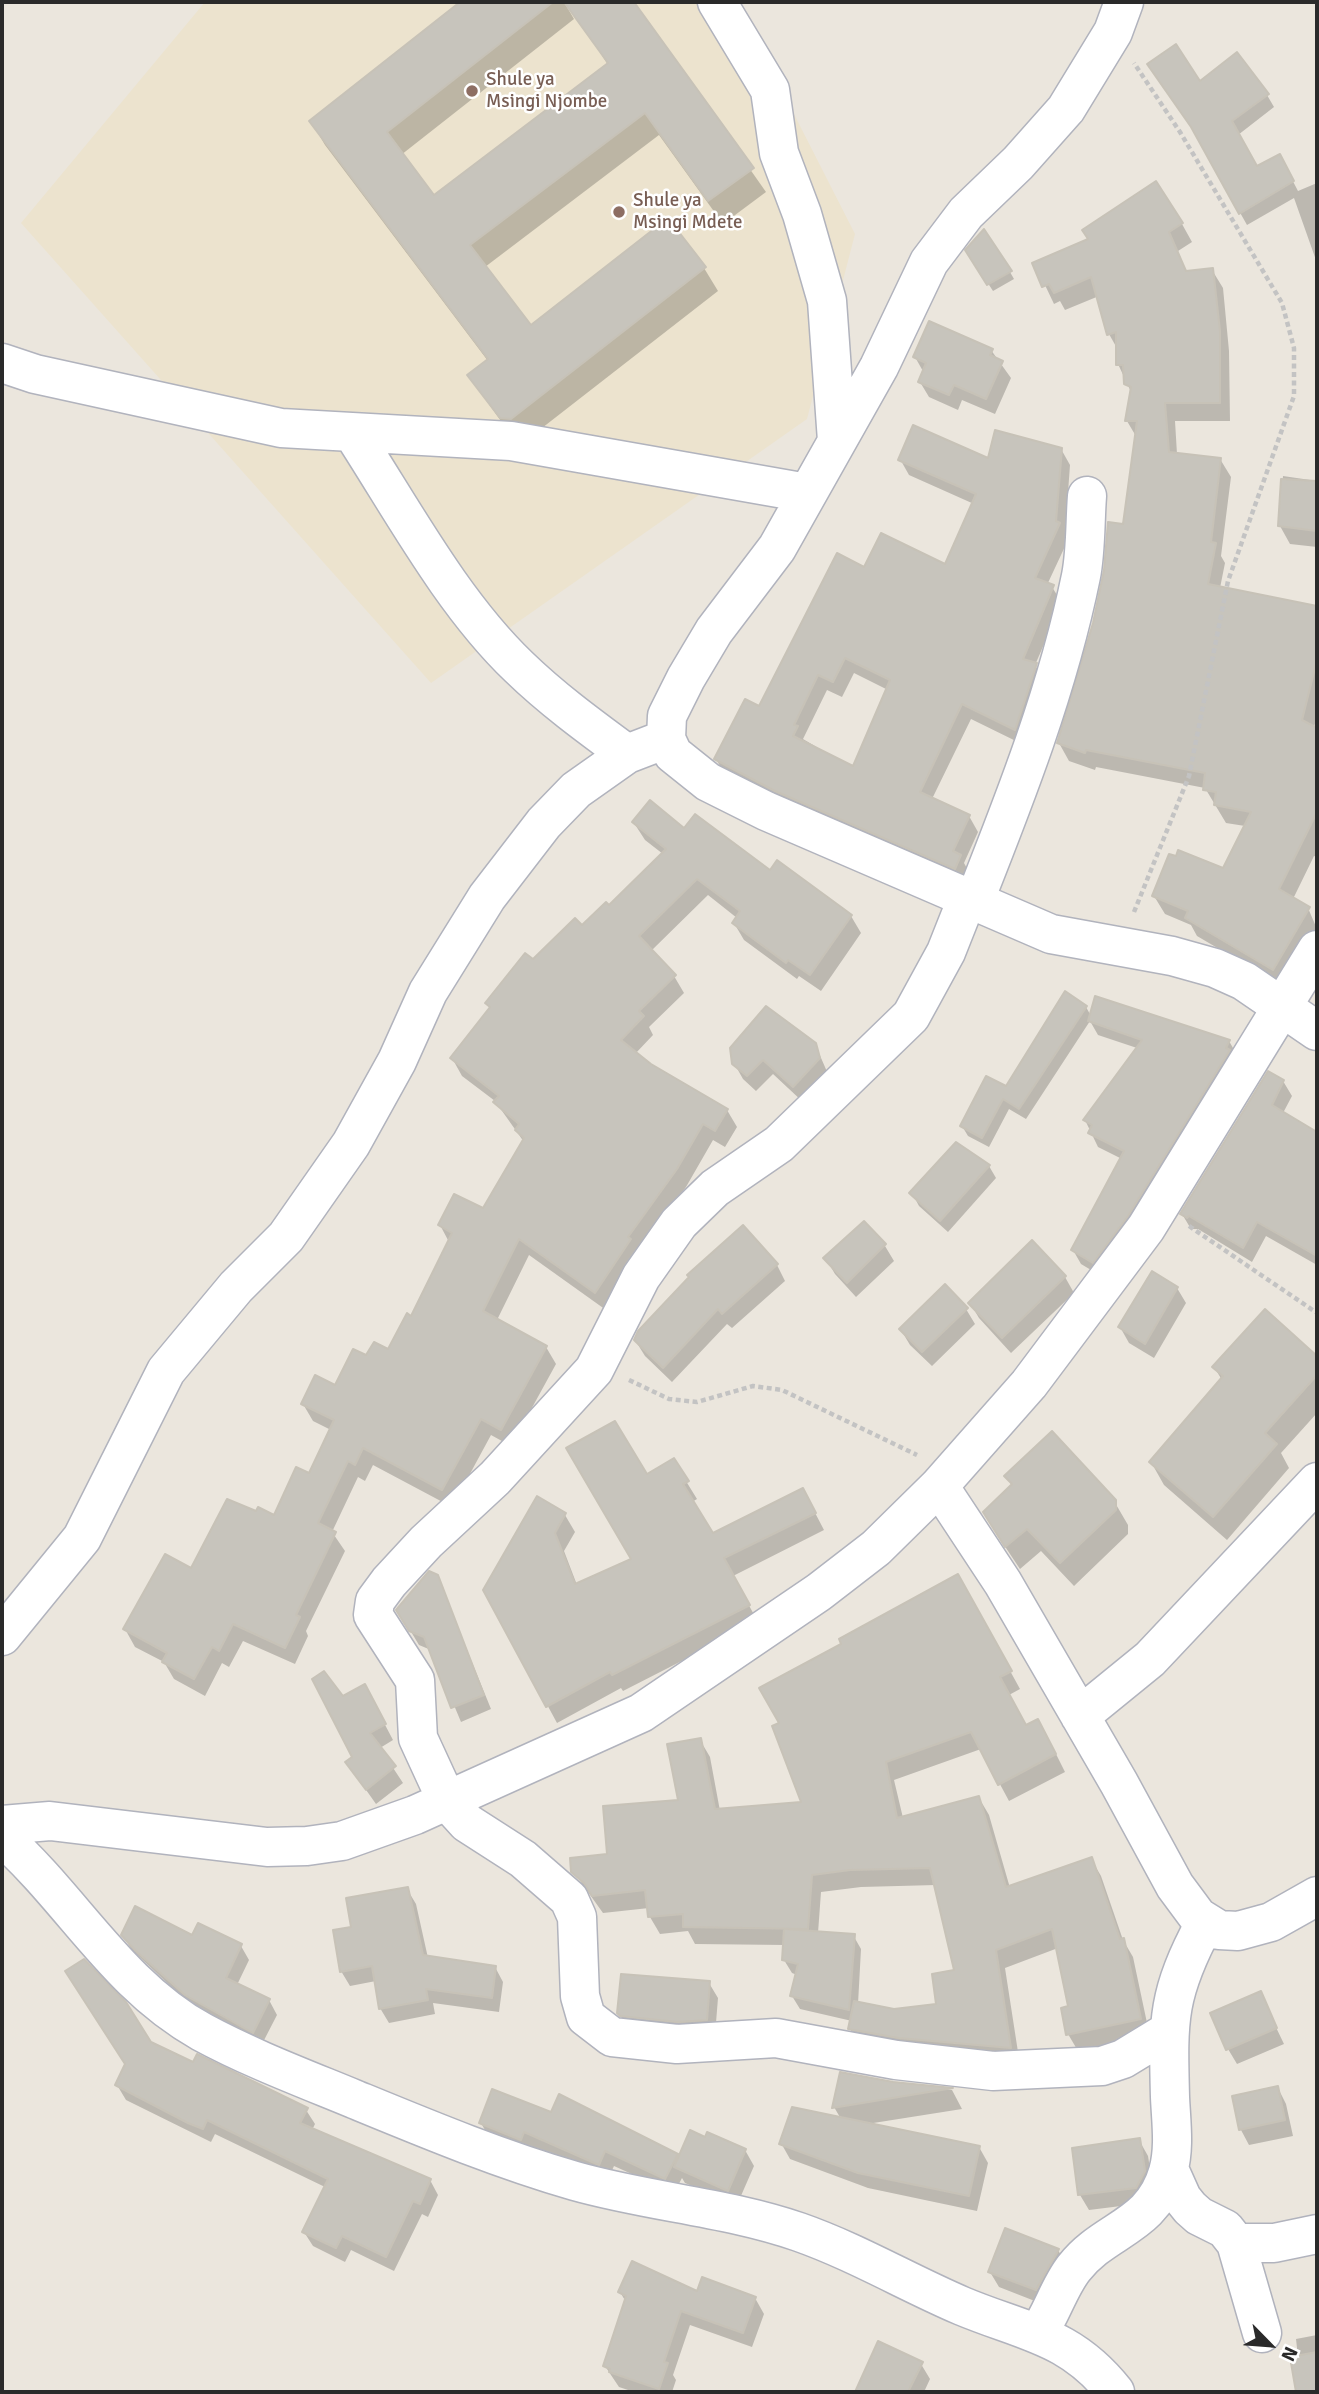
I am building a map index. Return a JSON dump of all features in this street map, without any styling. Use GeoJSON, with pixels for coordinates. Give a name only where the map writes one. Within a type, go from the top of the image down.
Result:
{"type":"FeatureCollection","features":[{"type":"Feature","properties":{"kind":"street"},"geometry":{"type":"LineString","coordinates":[[717,2],[770,90],[779,153],[802,214],[827,301],[837,441]]}},
{"type":"Feature","properties":{"kind":"street"},"geometry":{"type":"LineString","coordinates":[[1119,17],[1066,110],[1018,163],[966,213],[929,262],[879,367],[777,548],[714,631],[686,678],[667,716],[666,739],[673,754],[708,782],[766,811],[1051,934],[1120,946],[1215,968],[1244,981],[1317,1031]]}},
{"type":"Feature","properties":{"kind":"street"},"geometry":{"type":"LineString","coordinates":[[2,363],[36,374],[281,428],[511,441],[807,494]]}},
{"type":"Feature","properties":{"kind":"street"},"geometry":{"type":"LineString","coordinates":[[352,432],[438,565],[487,632],[517,666],[569,711],[626,754]]}},
{"type":"Feature","properties":{"kind":"street"},"geometry":{"type":"LineString","coordinates":[[1087,496],[1082,573],[1067,635],[1026,769],[970,901],[911,1016],[789,1135],[715,1188],[679,1223],[641,1277],[597,1364],[577,1391],[495,1478],[426,1542],[388,1582],[375,1601],[375,1622],[415,1680],[418,1738],[447,1801],[467,1822],[523,1859],[569,1899],[577,1917],[580,1996],[586,2017],[612,2037],[677,2045],[776,2038],[896,2060],[993,2071],[1102,2066],[1123,2059],[1169,2031]]}},
{"type":"Feature","properties":{"kind":"street"},"geometry":{"type":"LineString","coordinates":[[2,1636],[82,1538],[166,1371],[236,1287],[286,1237],[351,1144],[397,1060],[428,992],[487,897],[552,815],[576,790],[626,754],[666,739]]}},
{"type":"Feature","properties":{"kind":"street"},"geometry":{"type":"LineString","coordinates":[[2,1825],[50,1821],[267,1847],[307,1846],[342,1841],[447,1801],[641,1713],[857,1563],[876,1548],[944,1480],[1061,1344],[1160,1205],[1317,950]]}},
{"type":"Feature","properties":{"kind":"street"},"geometry":{"type":"LineString","coordinates":[[944,1480],[1188,1907],[1205,1923],[1229,1932],[1256,1927],[1317,1896]]}},
{"type":"Feature","properties":{"kind":"street"},"geometry":{"type":"LineString","coordinates":[[1080,1716],[1150,1659],[1317,1482]]}},
{"type":"Feature","properties":{"kind":"street"},"geometry":{"type":"LineString","coordinates":[[2,1837],[18,1851],[100,1947],[143,1989],[177,2017],[233,2047],[503,2159],[646,2199],[734,2215],[798,2232],[963,2306],[1059,2342],[1084,2359],[1115,2392]]}},
{"type":"Feature","properties":{"kind":"street"},"geometry":{"type":"LineString","coordinates":[[1038,2333],[1072,2269],[1084,2257],[1151,2208],[1169,2169],[1169,2031],[1172,1996],[1179,1974],[1205,1923]]}},
{"type":"Feature","properties":{"kind":"street"},"geometry":{"type":"LineString","coordinates":[[1169,2169],[1190,2208],[1199,2216],[1225,2229],[1237,2243],[1262,2333]]}},
{"type":"Feature","properties":{"kind":"street"},"geometry":{"type":"LineString","coordinates":[[1237,2243],[1274,2243],[1317,2234]]}},
{"type":"Feature","properties":{"kind":"path"},"geometry":{"type":"LineString","coordinates":[[1119,17],[1180,132],[1282,303],[1294,348],[1294,396],[1228,581],[1189,776],[1120,946]]}},
{"type":"Feature","properties":{"kind":"path"},"geometry":{"type":"LineString","coordinates":[[1160,1205],[1317,1313]]}},
{"type":"Feature","properties":{"kind":"path"},"geometry":{"type":"LineString","coordinates":[[597,1364],[670,1399],[697,1402],[753,1386],[782,1390],[877,1434],[944,1480]]}},
{"type":"Feature","properties":{"kind":"shaded area"},"geometry":{"type":"Polygon","coordinates":[[[205,2],[737,2],[855,234],[807,419],[431,683],[21,223],[205,2]]]}},
{"type":"Feature","properties":{"kind":"building"},"geometry":{"type":"Polygon","coordinates":[[[460,2],[553,2],[387,132],[434,195],[608,63],[564,2],[634,2],[754,168],[708,201],[645,113],[470,245],[531,325],[668,218],[706,267],[511,419],[500,418],[467,375],[488,359],[309,121],[460,2]]]}},
{"type":"Feature","properties":{"kind":"building"},"geometry":{"type":"Polygon","coordinates":[[[1176,44],[1200,81],[1237,52],[1269,94],[1232,121],[1257,166],[1280,154],[1294,181],[1239,214],[1191,127],[1147,64],[1176,44]]]}},
{"type":"Feature","properties":{"kind":"building"},"geometry":{"type":"Polygon","coordinates":[[[1156,181],[1183,223],[1169,232],[1186,271],[1213,268],[1220,331],[1220,403],[1165,403],[1169,452],[1221,458],[1211,542],[1216,543],[1208,584],[1317,606],[1317,660],[1302,720],[1317,728],[1317,812],[1279,889],[1310,907],[1273,970],[1185,918],[1188,911],[1152,896],[1169,854],[1176,856],[1178,850],[1223,868],[1251,812],[1214,805],[1216,792],[1203,790],[1205,773],[1086,750],[1085,753],[1057,743],[1093,623],[1104,570],[1108,522],[1123,524],[1137,421],[1125,421],[1131,387],[1124,384],[1123,365],[1116,365],[1116,332],[1107,335],[1091,277],[1054,293],[1049,284],[1042,287],[1032,263],[1088,239],[1082,230],[1156,181]]]}},
{"type":"Feature","properties":{"kind":"building"},"geometry":{"type":"Polygon","coordinates":[[[984,229],[1012,271],[987,285],[965,250],[984,229]]]}},
{"type":"Feature","properties":{"kind":"building"},"geometry":{"type":"Polygon","coordinates":[[[929,321],[993,349],[990,355],[1003,361],[986,399],[954,385],[949,395],[918,382],[926,363],[913,357],[929,321]]]}},
{"type":"Feature","properties":{"kind":"building"},"geometry":{"type":"Polygon","coordinates":[[[913,425],[988,458],[995,430],[1062,448],[1056,521],[1060,523],[1035,578],[1054,585],[1023,659],[1037,663],[1015,730],[962,704],[920,792],[970,815],[953,851],[961,855],[955,869],[775,791],[714,759],[745,699],[759,706],[837,553],[864,567],[881,533],[945,564],[976,494],[898,460],[913,425]],[[845,658],[833,682],[818,675],[794,725],[798,726],[793,736],[853,766],[890,680],[845,658]]]}},
{"type":"Feature","properties":{"kind":"building"},"geometry":{"type":"Polygon","coordinates":[[[1281,479],[1317,481],[1317,531],[1278,526],[1281,479]]]}},
{"type":"Feature","properties":{"kind":"building"},"geometry":{"type":"Polygon","coordinates":[[[650,800],[684,828],[695,814],[770,870],[777,860],[852,915],[810,975],[788,960],[786,963],[732,923],[740,911],[697,879],[639,936],[676,975],[639,1011],[644,1016],[621,1040],[651,1064],[728,1109],[715,1131],[703,1124],[677,1169],[628,1237],[631,1239],[595,1293],[519,1239],[483,1311],[547,1346],[501,1430],[481,1419],[442,1490],[363,1448],[355,1465],[348,1461],[318,1523],[336,1532],[296,1615],[300,1617],[285,1648],[233,1624],[219,1651],[212,1647],[194,1679],[162,1662],[167,1653],[123,1629],[165,1554],[191,1568],[227,1499],[256,1511],[258,1507],[274,1515],[296,1467],[309,1473],[334,1420],[301,1404],[315,1375],[335,1385],[353,1349],[366,1355],[374,1342],[388,1349],[407,1313],[411,1316],[452,1233],[438,1225],[454,1194],[483,1208],[524,1138],[515,1130],[519,1124],[493,1102],[499,1096],[450,1058],[490,1007],[485,1003],[525,953],[533,959],[575,918],[582,925],[606,902],[609,905],[666,849],[632,822],[650,800]]]}},
{"type":"Feature","properties":{"kind":"building"},"geometry":{"type":"Polygon","coordinates":[[[1065,991],[1087,1006],[1019,1109],[1003,1099],[982,1138],[960,1126],[986,1076],[1006,1086],[1065,991]]]}},
{"type":"Feature","properties":{"kind":"building"},"geometry":{"type":"Polygon","coordinates":[[[1095,996],[1230,1040],[1226,1048],[1230,1050],[1128,1216],[1093,1263],[1071,1250],[1124,1151],[1088,1133],[1092,1125],[1083,1120],[1142,1040],[1088,1021],[1095,996]]]}},
{"type":"Feature","properties":{"kind":"building"},"geometry":{"type":"Polygon","coordinates":[[[766,1006],[816,1043],[820,1058],[793,1087],[763,1060],[747,1076],[732,1064],[730,1048],[766,1006]]]}},
{"type":"Feature","properties":{"kind":"building"},"geometry":{"type":"Polygon","coordinates":[[[1268,1071],[1284,1080],[1272,1105],[1317,1132],[1317,1256],[1257,1222],[1243,1248],[1189,1216],[1187,1218],[1180,1214],[1268,1071]]]}},
{"type":"Feature","properties":{"kind":"building"},"geometry":{"type":"Polygon","coordinates":[[[956,1142],[990,1165],[940,1221],[909,1193],[956,1142]]]}},
{"type":"Feature","properties":{"kind":"building"},"geometry":{"type":"Polygon","coordinates":[[[864,1221],[886,1244],[847,1283],[823,1258],[864,1221]]]}},
{"type":"Feature","properties":{"kind":"building"},"geometry":{"type":"Polygon","coordinates":[[[743,1225],[778,1264],[722,1314],[718,1309],[663,1368],[634,1340],[638,1331],[689,1277],[687,1275],[743,1225]]]}},
{"type":"Feature","properties":{"kind":"building"},"geometry":{"type":"Polygon","coordinates":[[[1032,1240],[1066,1276],[1002,1338],[968,1303],[1032,1240]]]}},
{"type":"Feature","properties":{"kind":"building"},"geometry":{"type":"Polygon","coordinates":[[[1152,1271],[1178,1287],[1145,1344],[1118,1327],[1152,1271]]]}},
{"type":"Feature","properties":{"kind":"building"},"geometry":{"type":"Polygon","coordinates":[[[945,1284],[968,1308],[922,1352],[899,1329],[945,1284]]]}},
{"type":"Feature","properties":{"kind":"building"},"geometry":{"type":"Polygon","coordinates":[[[1265,1309],[1317,1356],[1317,1375],[1265,1433],[1277,1444],[1213,1517],[1149,1462],[1223,1376],[1212,1367],[1265,1309]]]}},
{"type":"Feature","properties":{"kind":"building"},"geometry":{"type":"Polygon","coordinates":[[[615,1421],[647,1474],[674,1458],[689,1481],[683,1484],[713,1533],[803,1488],[816,1513],[724,1558],[750,1605],[612,1675],[610,1672],[546,1707],[483,1590],[537,1496],[566,1513],[555,1533],[575,1584],[631,1559],[566,1448],[615,1421]]]}},
{"type":"Feature","properties":{"kind":"building"},"geometry":{"type":"Polygon","coordinates":[[[1052,1431],[1116,1500],[1116,1510],[1060,1563],[1027,1529],[1005,1547],[983,1512],[1012,1484],[1004,1476],[1052,1431]]]}},
{"type":"Feature","properties":{"kind":"building"},"geometry":{"type":"Polygon","coordinates":[[[429,1571],[438,1575],[484,1695],[451,1708],[424,1637],[409,1631],[396,1610],[429,1571]]]}},
{"type":"Feature","properties":{"kind":"building"},"geometry":{"type":"Polygon","coordinates":[[[958,1574],[1012,1671],[1000,1677],[1026,1725],[1038,1719],[1056,1754],[998,1785],[971,1732],[886,1762],[897,1818],[979,1796],[1006,1887],[1092,1857],[1120,1939],[1124,1938],[1141,2019],[1066,2035],[1061,2008],[1068,2006],[1052,1929],[996,1950],[1011,2048],[899,2038],[848,2029],[854,2001],[894,2009],[936,2004],[932,1974],[954,1970],[930,1868],[850,1870],[812,1875],[808,1929],[683,1927],[683,1914],[648,1917],[645,1890],[592,1896],[584,1883],[571,1872],[570,1858],[607,1854],[603,1806],[678,1800],[667,1744],[701,1738],[715,1809],[801,1802],[772,1726],[779,1723],[759,1688],[841,1644],[839,1639],[958,1574]]]}},
{"type":"Feature","properties":{"kind":"building"},"geometry":{"type":"Polygon","coordinates":[[[324,1671],[343,1696],[365,1684],[386,1724],[370,1733],[396,1766],[366,1790],[345,1762],[352,1757],[312,1679],[324,1671]]]}},
{"type":"Feature","properties":{"kind":"building"},"geometry":{"type":"Polygon","coordinates":[[[408,1887],[423,1955],[496,1966],[492,1998],[426,1989],[428,2000],[379,2009],[372,1966],[340,1972],[333,1930],[351,1927],[346,1898],[408,1887]]]}},
{"type":"Feature","properties":{"kind":"building"},"geometry":{"type":"Polygon","coordinates":[[[135,1906],[192,1935],[198,1923],[242,1944],[226,1978],[270,1999],[253,2033],[185,1995],[121,1935],[135,1906]]]}},
{"type":"Feature","properties":{"kind":"building"},"geometry":{"type":"Polygon","coordinates":[[[784,1929],[855,1934],[849,2010],[790,1996],[798,1964],[782,1960],[784,1929]]]}},
{"type":"Feature","properties":{"kind":"building"},"geometry":{"type":"Polygon","coordinates":[[[84,1959],[126,2002],[151,2042],[193,2062],[197,2054],[308,2108],[300,2123],[431,2179],[420,2204],[413,2201],[386,2257],[342,2236],[336,2248],[302,2232],[328,2179],[207,2120],[203,2129],[188,2123],[115,2085],[125,2064],[65,1971],[84,1959]]]}},
{"type":"Feature","properties":{"kind":"building"},"geometry":{"type":"Polygon","coordinates":[[[621,1974],[710,1981],[707,2020],[678,2022],[620,2016],[617,2013],[621,1974]]]}},
{"type":"Feature","properties":{"kind":"building"},"geometry":{"type":"Polygon","coordinates":[[[1261,1991],[1277,2028],[1226,2050],[1210,2013],[1261,1991]]]}},
{"type":"Feature","properties":{"kind":"building"},"geometry":{"type":"Polygon","coordinates":[[[840,2072],[893,2082],[953,2088],[832,2108],[840,2072]]]}},
{"type":"Feature","properties":{"kind":"building"},"geometry":{"type":"Polygon","coordinates":[[[1278,2086],[1285,2120],[1239,2130],[1232,2096],[1278,2086]]]}},
{"type":"Feature","properties":{"kind":"building"},"geometry":{"type":"Polygon","coordinates":[[[492,2089],[551,2112],[559,2094],[678,2154],[665,2179],[605,2151],[599,2165],[524,2132],[521,2140],[479,2123],[492,2089]]]}},
{"type":"Feature","properties":{"kind":"building"},"geometry":{"type":"Polygon","coordinates":[[[792,2107],[980,2146],[969,2196],[858,2173],[779,2144],[792,2107]]]}},
{"type":"Feature","properties":{"kind":"building"},"geometry":{"type":"Polygon","coordinates":[[[690,2130],[705,2137],[707,2132],[746,2149],[728,2191],[674,2167],[690,2130]]]}},
{"type":"Feature","properties":{"kind":"building"},"geometry":{"type":"Polygon","coordinates":[[[1140,2138],[1145,2171],[1136,2188],[1078,2195],[1072,2148],[1140,2138]]]}},
{"type":"Feature","properties":{"kind":"building"},"geometry":{"type":"Polygon","coordinates":[[[1005,2228],[1059,2249],[1036,2290],[988,2272],[1005,2228]]]}},
{"type":"Feature","properties":{"kind":"building"},"geometry":{"type":"Polygon","coordinates":[[[632,2261],[697,2291],[702,2277],[756,2297],[743,2333],[681,2311],[664,2362],[668,2363],[659,2389],[609,2372],[610,2369],[603,2366],[626,2296],[618,2292],[632,2261]]]}},
{"type":"Feature","properties":{"kind":"building"},"geometry":{"type":"Polygon","coordinates":[[[878,2341],[923,2362],[908,2392],[855,2392],[878,2341]]]}},
{"type":"Feature","properties":{"kind":"building"},"geometry":{"type":"Polygon","coordinates":[[[1317,2352],[1317,2392],[1296,2392],[1290,2357],[1317,2352]]]}},
{"type":"Feature","properties":{"kind":"place","name":"Shule ya Msingi Njombe"},"geometry":{"type":"Point","coordinates":[472,91]}},
{"type":"Feature","properties":{"kind":"place","name":"Shule ya Msingi Mdete"},"geometry":{"type":"Point","coordinates":[619,212]}}]}
